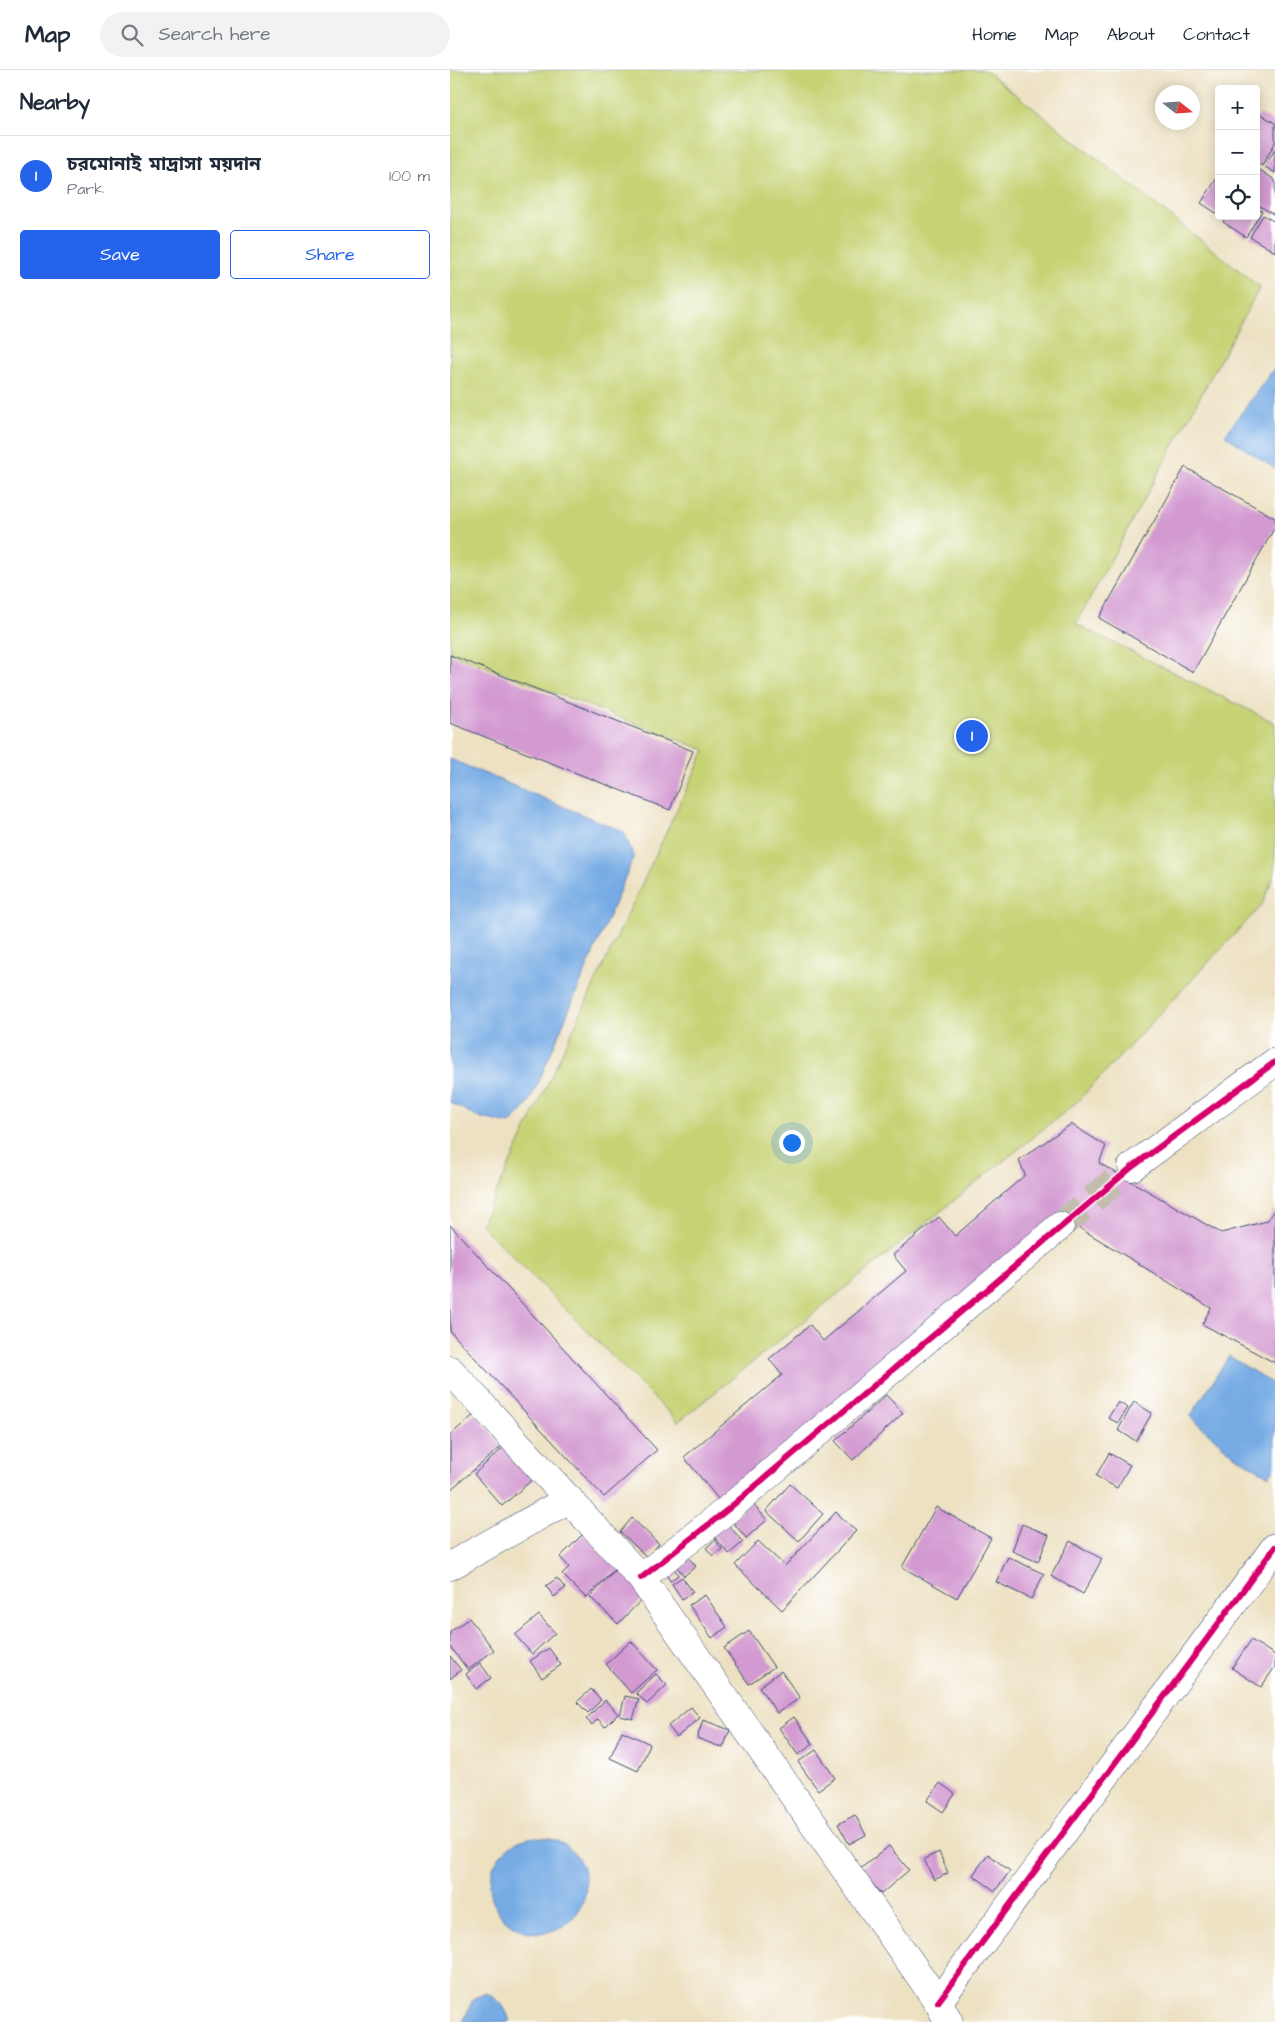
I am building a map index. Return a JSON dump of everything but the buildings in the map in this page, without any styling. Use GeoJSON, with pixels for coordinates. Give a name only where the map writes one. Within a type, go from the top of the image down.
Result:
{"type":"FeatureCollection","features":[{"type":"Feature","properties":{"kind":"street"},"geometry":{"type":"LineString","coordinates":[[1132,1167],[1275,1062]]}},
{"type":"Feature","properties":{"kind":"street"},"geometry":{"type":"LineString","coordinates":[[641,1578],[727,1510],[1060,1226]]}},
{"type":"Feature","properties":{"kind":"street"},"geometry":{"type":"LineString","coordinates":[[450,1370],[641,1578],[944,2012],[1275,1547]]}},
{"type":"Feature","properties":{"kind":"street"},"geometry":{"type":"LineString","coordinates":[[450,1566],[568,1499]]}},
{"type":"Feature","properties":{"kind":"green space"},"geometry":{"type":"Polygon","coordinates":[[[450,70],[985,70],[1260,287],[1076,624],[1275,723],[1275,873],[1262,905],[1077,1102],[678,1422],[481,1225],[705,750],[450,653],[450,70]]]}},
{"type":"Feature","properties":{"kind":"water"},"geometry":{"type":"Polygon","coordinates":[[[1275,367],[1275,469],[1225,435],[1275,367]]]}},
{"type":"Feature","properties":{"kind":"water"},"geometry":{"type":"Polygon","coordinates":[[[450,759],[624,832],[634,857],[539,1081],[527,1106],[510,1124],[477,1117],[450,1102],[450,759]]]}},
{"type":"Feature","properties":{"kind":"water"},"geometry":{"type":"Polygon","coordinates":[[[1229,1356],[1275,1385],[1275,1468],[1269,1476],[1234,1455],[1190,1417],[1229,1356]]]}},
{"type":"Feature","properties":{"kind":"water"},"geometry":{"type":"Polygon","coordinates":[[[538,1837],[556,1841],[572,1851],[582,1867],[586,1885],[582,1903],[572,1919],[556,1929],[538,1933],[520,1929],[504,1919],[494,1903],[490,1885],[494,1867],[504,1851],[520,1841],[538,1837]]]}},
{"type":"Feature","properties":{"kind":"water"},"geometry":{"type":"Polygon","coordinates":[[[486,1993],[502,2004],[510,2022],[463,2022],[473,1999],[486,1993]]]}},
{"type":"Feature","properties":{"kind":"tunnel"},"geometry":{"type":"LineString","coordinates":[[1060,1226],[1132,1167]]}},
{"type":"Feature","properties":{"kind":"cycle path"},"geometry":{"type":"LineString","coordinates":[[641,1578],[727,1510],[1132,1167],[1275,1062]]}},
{"type":"Feature","properties":{"kind":"cycle path"},"geometry":{"type":"LineString","coordinates":[[938,2002],[1275,1547]]}},
{"type":"Feature","properties":{"kind":"place","name":"চরমোনাই মাদ্রাসা ময়দান"},"geometry":{"type":"Point","coordinates":[972,736]}}]}
